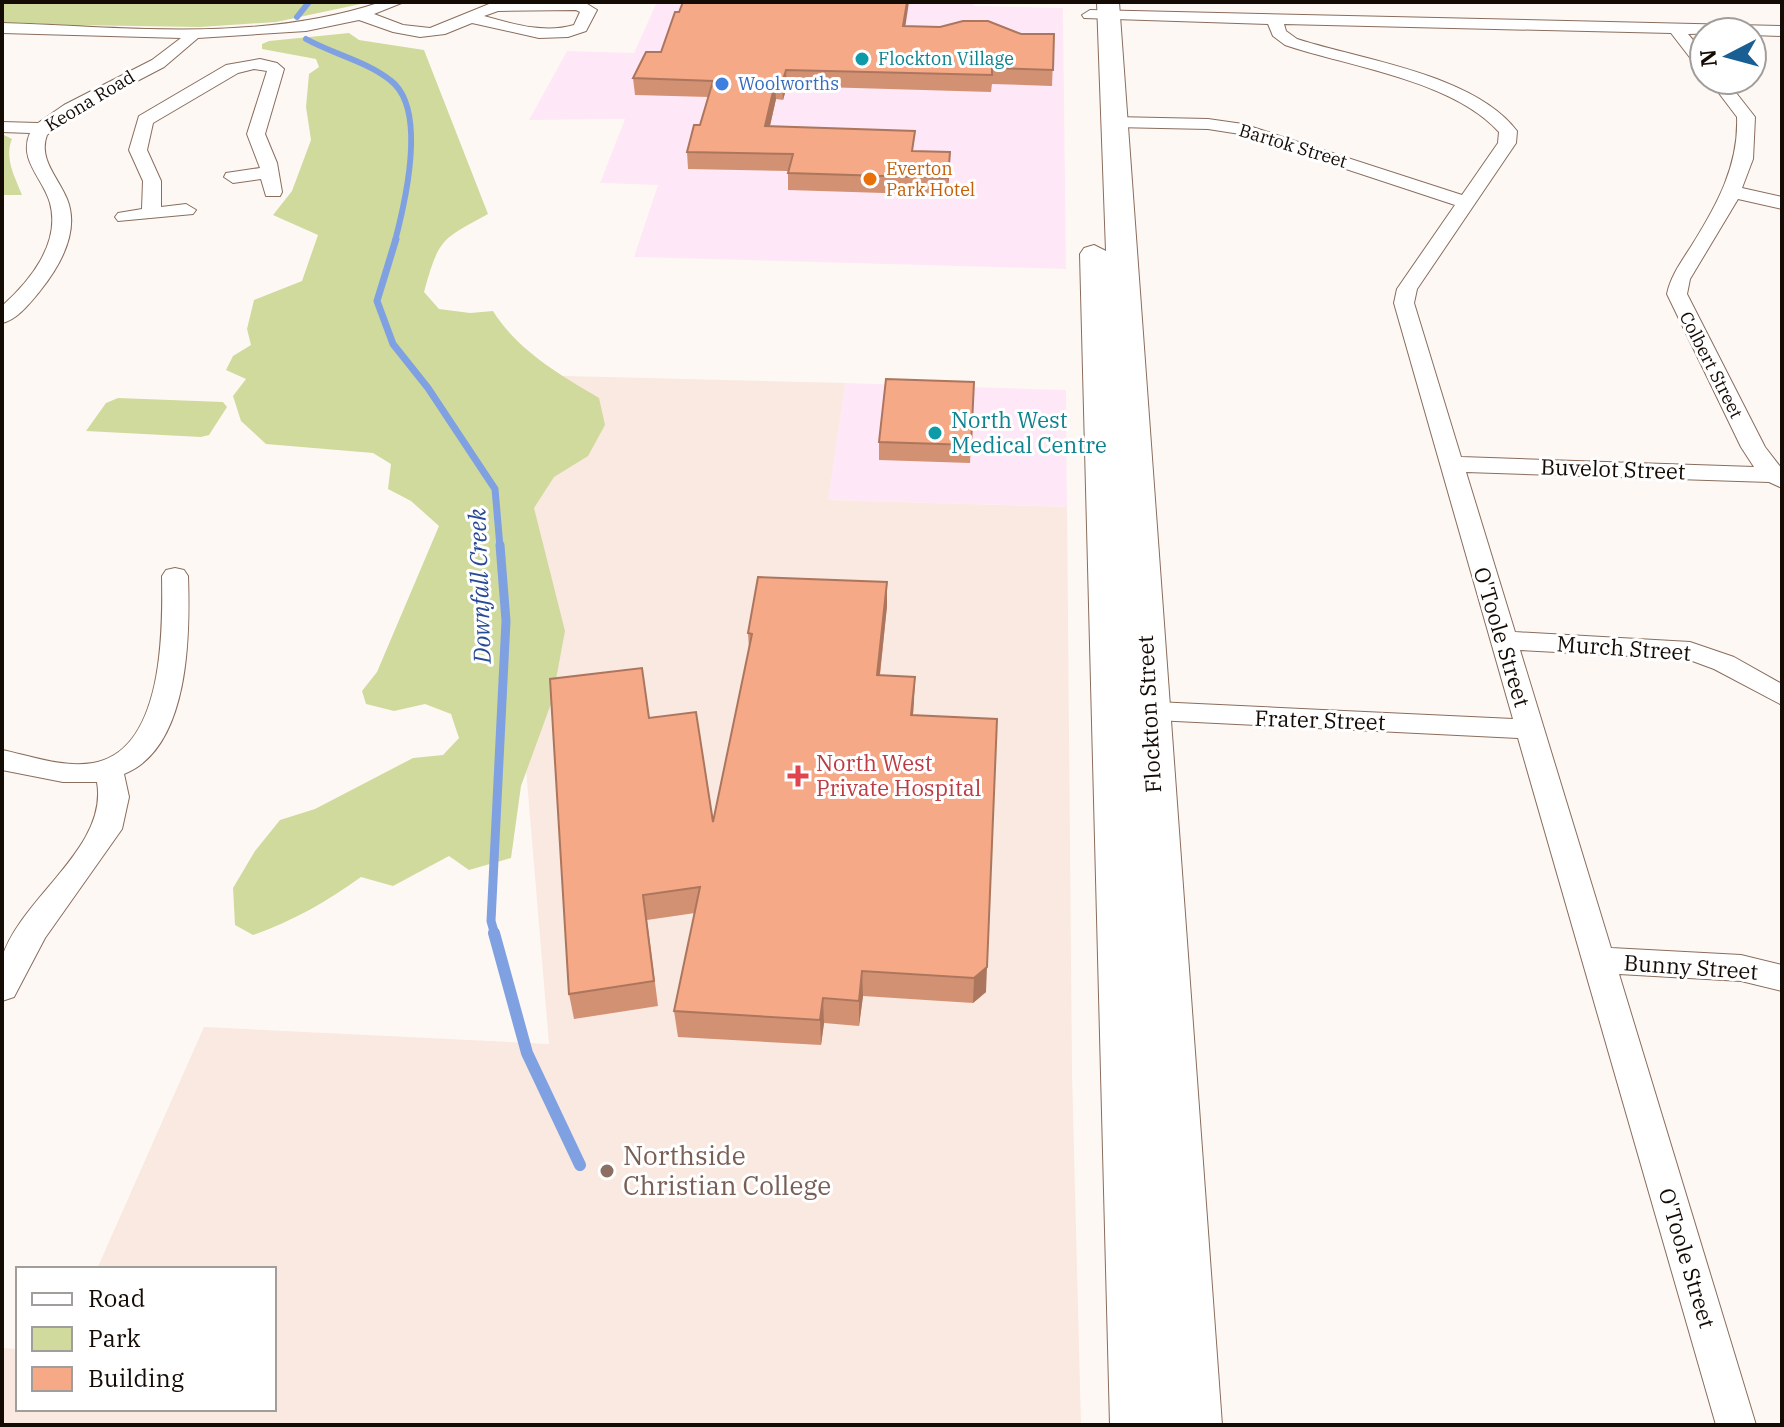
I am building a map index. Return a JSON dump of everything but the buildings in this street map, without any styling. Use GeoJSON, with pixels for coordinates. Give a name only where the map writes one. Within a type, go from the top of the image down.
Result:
{"type":"FeatureCollection","features":[{"type":"Feature","properties":{"kind":"street"},"geometry":{"type":"LineString","coordinates":[[2,28],[196,31],[287,28],[360,14],[396,2]]}},
{"type":"Feature","properties":{"kind":"street"},"geometry":{"type":"LineString","coordinates":[[360,14],[385,24],[425,32],[442,30],[469,17],[501,5],[582,6],[589,10],[580,28],[567,32],[535,31],[469,17]]}},
{"type":"Feature","properties":{"kind":"street"},"geometry":{"type":"LineString","coordinates":[[1099,9],[1274,19],[1782,31]]}},
{"type":"Feature","properties":{"kind":"street","name":"Flockton Street"},"geometry":{"type":"LineString","coordinates":[[1099,9],[1114,122],[1130,710],[1125,1011],[1139,1425]]}},
{"type":"Feature","properties":{"kind":"street","name":"Flockton Street"},"geometry":{"type":"LineString","coordinates":[[1099,9],[1093,239],[1130,710],[1193,1425]]}},
{"type":"Feature","properties":{"kind":"street","name":"O'Toole Street"},"geometry":{"type":"LineString","coordinates":[[1274,19],[1279,33],[1291,42],[1468,98],[1495,113],[1508,131],[1507,143],[1407,289],[1404,303],[1736,1425]]}},
{"type":"Feature","properties":{"kind":"street"},"geometry":{"type":"LineString","coordinates":[[1676,29],[1688,44]]}},
{"type":"Feature","properties":{"kind":"street","name":"Keona Road"},"geometry":{"type":"LineString","coordinates":[[2,317],[21,300],[45,269],[60,231],[59,202],[36,153],[35,141],[43,128],[177,51],[196,31]]}},
{"type":"Feature","properties":{"kind":"street"},"geometry":{"type":"LineString","coordinates":[[151,214],[152,181],[138,150],[142,126],[149,115],[238,66],[256,64],[276,69],[256,134],[273,192]]}},
{"type":"Feature","properties":{"kind":"street"},"geometry":{"type":"LineString","coordinates":[[123,81],[187,94]]}},
{"type":"Feature","properties":{"kind":"street","name":"Colbert Street"},"geometry":{"type":"LineString","coordinates":[[1730,96],[1747,123],[1739,175],[1733,192],[1680,279],[1677,294],[1753,447],[1778,478]]}},
{"type":"Feature","properties":{"kind":"street","name":"Bartok Street"},"geometry":{"type":"LineString","coordinates":[[1114,122],[1208,124],[1243,129],[1467,203]]}},
{"type":"Feature","properties":{"kind":"street"},"geometry":{"type":"LineString","coordinates":[[2,127],[43,128]]}},
{"type":"Feature","properties":{"kind":"street"},"geometry":{"type":"LineString","coordinates":[[233,177],[269,172]]}},
{"type":"Feature","properties":{"kind":"street"},"geometry":{"type":"LineString","coordinates":[[1733,192],[1782,203]]}},
{"type":"Feature","properties":{"kind":"street"},"geometry":{"type":"LineString","coordinates":[[125,217],[186,210]]}},
{"type":"Feature","properties":{"kind":"street","name":"Buvelot Street"},"geometry":{"type":"LineString","coordinates":[[1451,464],[1778,478]]}},
{"type":"Feature","properties":{"kind":"street"},"geometry":{"type":"LineString","coordinates":[[2,760],[76,774],[109,771],[137,756],[155,726],[177,645],[175,576]]}},
{"type":"Feature","properties":{"kind":"street","name":"Murch Street"},"geometry":{"type":"LineString","coordinates":[[1503,640],[1690,651],[1724,663],[1782,696]]}},
{"type":"Feature","properties":{"kind":"street","name":"Frater Street"},"geometry":{"type":"LineString","coordinates":[[1130,710],[1530,729]]}},
{"type":"Feature","properties":{"kind":"street"},"geometry":{"type":"LineString","coordinates":[[2,988],[34,930],[107,829],[114,797],[109,771]]}},
{"type":"Feature","properties":{"kind":"street","name":"Bunny Street"},"geometry":{"type":"LineString","coordinates":[[1598,960],[1741,968],[1782,978]]}},
{"type":"Feature","properties":{"kind":"shaded area"},"geometry":{"type":"Polygon","coordinates":[[[657,2],[973,2],[974,6],[1063,8],[1066,269],[634,257],[658,185],[600,183],[625,119],[529,120],[567,51],[634,53],[657,2]]]}},
{"type":"Feature","properties":{"kind":"shaded area"},"geometry":{"type":"Polygon","coordinates":[[[493,374],[845,383],[828,500],[1067,507],[1072,1074],[1081,1425],[2,1425],[2,1348],[16,1349],[16,1411],[276,1411],[276,1267],[98,1267],[204,1027],[549,1044],[493,374]]]}},
{"type":"Feature","properties":{"kind":"shaded area"},"geometry":{"type":"Polygon","coordinates":[[[845,383],[1066,390],[1067,507],[827,500],[845,383]]]}},
{"type":"Feature","properties":{"kind":"green space"},"geometry":{"type":"Polygon","coordinates":[[[2,2],[370,2],[276,22],[200,27],[2,24],[2,2]]]}},
{"type":"Feature","properties":{"kind":"green space"},"geometry":{"type":"Polygon","coordinates":[[[349,33],[359,40],[424,50],[488,214],[444,243],[438,251],[424,292],[439,309],[470,313],[493,311],[527,350],[599,398],[605,425],[588,456],[554,477],[534,508],[565,631],[552,701],[521,786],[511,858],[469,870],[449,856],[393,886],[361,877],[309,910],[253,935],[235,925],[233,888],[255,851],[280,820],[315,809],[413,758],[443,755],[459,738],[451,714],[425,704],[394,711],[366,704],[362,691],[377,672],[439,526],[411,501],[388,489],[391,464],[373,453],[266,444],[241,421],[233,396],[246,379],[226,370],[233,356],[251,345],[247,329],[254,300],[302,281],[318,235],[273,215],[292,191],[311,140],[306,107],[309,74],[319,67],[316,59],[262,49],[262,44],[349,33]]]}},
{"type":"Feature","properties":{"kind":"green space"},"geometry":{"type":"Polygon","coordinates":[[[2,134],[12,139],[10,160],[22,195],[2,195],[2,134]]]}},
{"type":"Feature","properties":{"kind":"green space"},"geometry":{"type":"Polygon","coordinates":[[[118,398],[223,402],[227,407],[209,435],[201,437],[86,431],[106,403],[118,398]]]}},
{"type":"Feature","properties":{"kind":"waterway","name":"Downfall Creek"},"geometry":{"type":"LineString","coordinates":[[297,17],[309,2]]}},
{"type":"Feature","properties":{"kind":"waterway","name":"Downfall Creek"},"geometry":{"type":"LineString","coordinates":[[306,39],[381,73],[402,93],[411,133],[410,157],[395,241]]}},
{"type":"Feature","properties":{"kind":"waterway","name":"Downfall Creek"},"geometry":{"type":"LineString","coordinates":[[396,239],[377,301],[393,344],[428,388],[495,489],[500,547]]}},
{"type":"Feature","properties":{"kind":"waterway","name":"Downfall Creek"},"geometry":{"type":"LineString","coordinates":[[495,935],[491,921],[506,621],[500,545]]}},
{"type":"Feature","properties":{"kind":"waterway","name":"Downfall Creek"},"geometry":{"type":"LineString","coordinates":[[494,933],[527,1053],[580,1165]]}},
{"type":"Feature","properties":{"kind":"place","name":"Flockton Village"},"geometry":{"type":"Point","coordinates":[862,59]}},
{"type":"Feature","properties":{"kind":"place","name":"Woolworths"},"geometry":{"type":"Point","coordinates":[722,84]}},
{"type":"Feature","properties":{"kind":"place","name":"Everton Park Hotel"},"geometry":{"type":"Point","coordinates":[870,179]}},
{"type":"Feature","properties":{"kind":"place","name":"North West Medical Centre"},"geometry":{"type":"Point","coordinates":[935,433]}},
{"type":"Feature","properties":{"kind":"place","name":"North West Private Hospital"},"geometry":{"type":"Point","coordinates":[798,776]}},
{"type":"Feature","properties":{"kind":"place","name":"Northside Christian College"},"geometry":{"type":"Point","coordinates":[607,1171]}}]}
